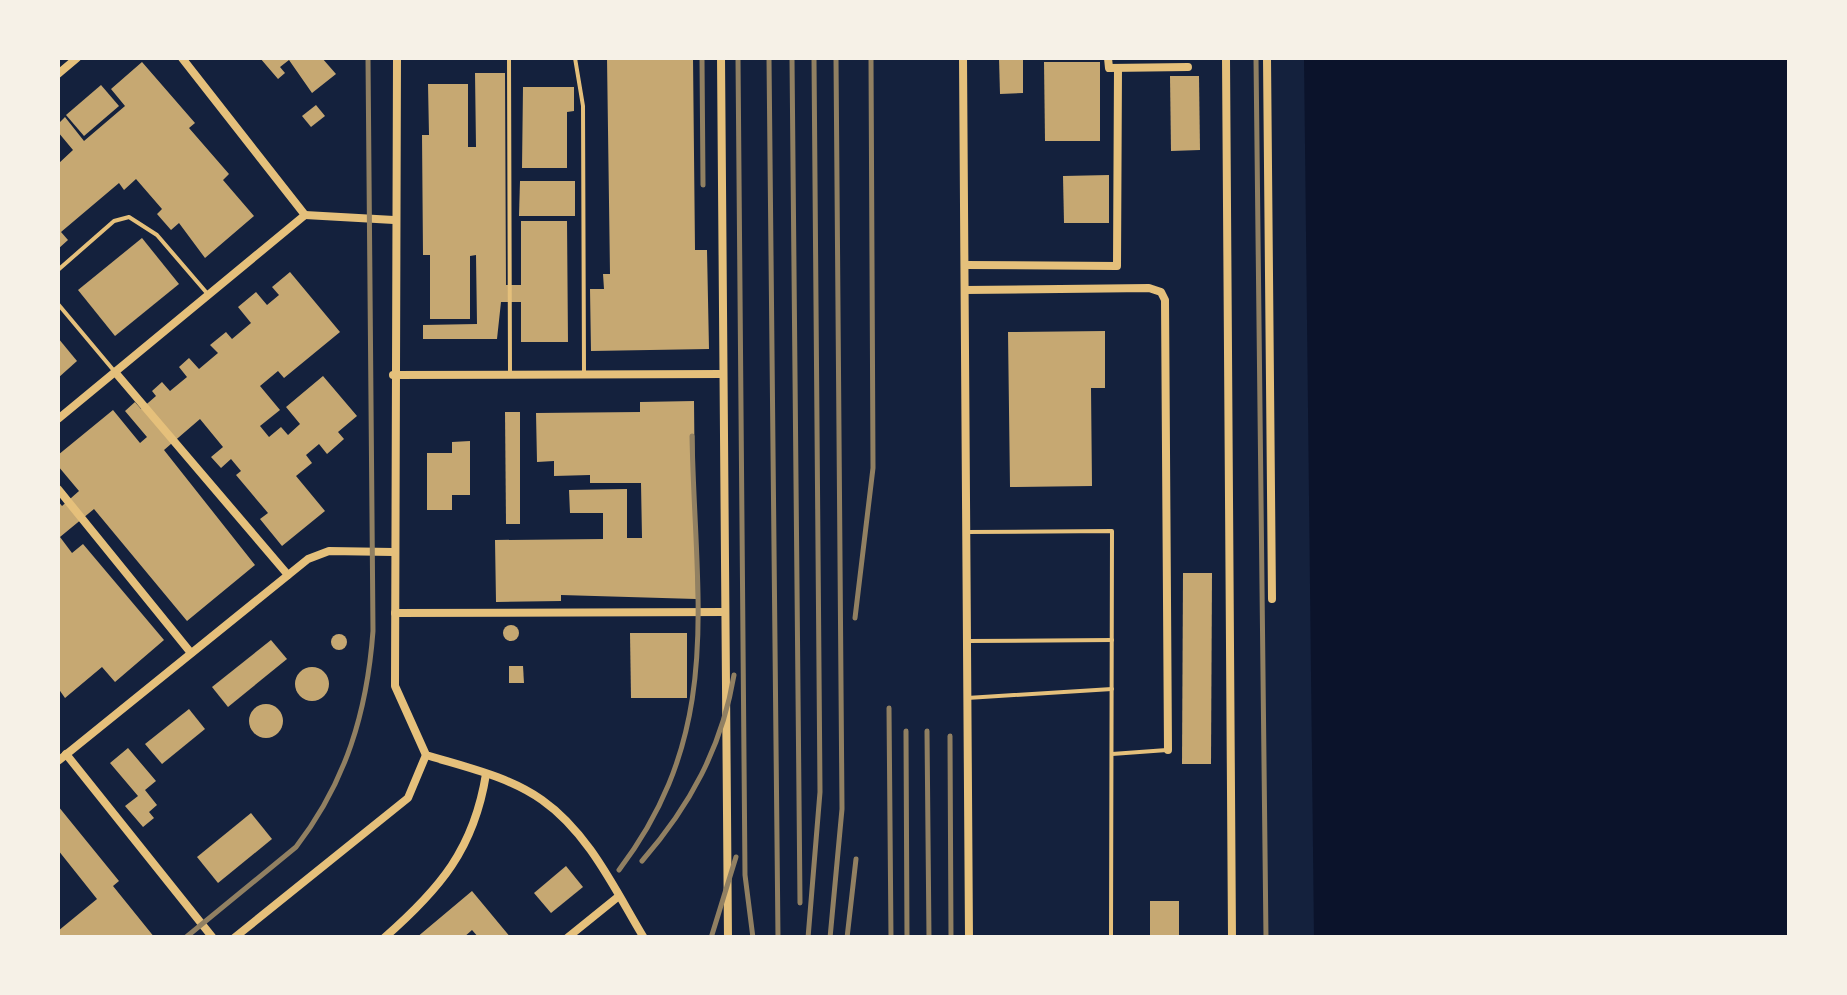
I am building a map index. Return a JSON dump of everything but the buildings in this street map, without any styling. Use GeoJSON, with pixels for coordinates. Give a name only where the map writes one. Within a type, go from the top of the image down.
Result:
{"type":"FeatureCollection","features":[{"type":"Feature","properties":{"kind":"street"},"geometry":{"type":"LineString","coordinates":[[58,74],[77,58]]}},
{"type":"Feature","properties":{"kind":"street"},"geometry":{"type":"LineString","coordinates":[[182,58],[305,215]]}},
{"type":"Feature","properties":{"kind":"street"},"geometry":{"type":"LineString","coordinates":[[234,938],[408,798],[426,754],[395,686],[397,58]]}},
{"type":"Feature","properties":{"kind":"street"},"geometry":{"type":"LineString","coordinates":[[721,58],[728,938]]}},
{"type":"Feature","properties":{"kind":"street"},"geometry":{"type":"LineString","coordinates":[[963,58],[969,938]]}},
{"type":"Feature","properties":{"kind":"street"},"geometry":{"type":"LineString","coordinates":[[1108,58],[1108,68],[1188,67]]}},
{"type":"Feature","properties":{"kind":"street"},"geometry":{"type":"LineString","coordinates":[[1226,58],[1232,938]]}},
{"type":"Feature","properties":{"kind":"street"},"geometry":{"type":"LineString","coordinates":[[1267,58],[1272,599]]}},
{"type":"Feature","properties":{"kind":"street"},"geometry":{"type":"LineString","coordinates":[[1117,288],[1118,68]]}},
{"type":"Feature","properties":{"kind":"street"},"geometry":{"type":"LineString","coordinates":[[58,420],[305,215],[394,220]]}},
{"type":"Feature","properties":{"kind":"street"},"geometry":{"type":"LineString","coordinates":[[965,265],[1117,266]]}},
{"type":"Feature","properties":{"kind":"street"},"geometry":{"type":"LineString","coordinates":[[965,290],[1149,288],[1161,292],[1165,300],[1168,750]]}},
{"type":"Feature","properties":{"kind":"street"},"geometry":{"type":"LineString","coordinates":[[114,372],[288,576]]}},
{"type":"Feature","properties":{"kind":"street"},"geometry":{"type":"LineString","coordinates":[[393,375],[723,374]]}},
{"type":"Feature","properties":{"kind":"street"},"geometry":{"type":"LineString","coordinates":[[58,489],[191,653]]}},
{"type":"Feature","properties":{"kind":"street"},"geometry":{"type":"LineString","coordinates":[[58,761],[308,559],[329,551],[394,552]]}},
{"type":"Feature","properties":{"kind":"street"},"geometry":{"type":"LineString","coordinates":[[394,613],[725,612]]}},
{"type":"Feature","properties":{"kind":"street"},"geometry":{"type":"LineString","coordinates":[[66,754],[213,938]]}},
{"type":"Feature","properties":{"kind":"street"},"geometry":{"type":"LineString","coordinates":[[426,754],[486,774],[544,801],[591,849],[644,938]]}},
{"type":"Feature","properties":{"kind":"street"},"geometry":{"type":"LineString","coordinates":[[384,938],[426,901],[467,844],[486,774]]}},
{"type":"Feature","properties":{"kind":"street"},"geometry":{"type":"LineString","coordinates":[[568,938],[619,896]]}},
{"type":"Feature","properties":{"kind":"lane"},"geometry":{"type":"LineString","coordinates":[[509,58],[510,375]]}},
{"type":"Feature","properties":{"kind":"lane"},"geometry":{"type":"LineString","coordinates":[[575,58],[584,106],[584,375]]}},
{"type":"Feature","properties":{"kind":"lane"},"geometry":{"type":"LineString","coordinates":[[58,270],[114,221],[128,217],[157,235],[208,295]]}},
{"type":"Feature","properties":{"kind":"lane"},"geometry":{"type":"LineString","coordinates":[[58,304],[114,372]]}},
{"type":"Feature","properties":{"kind":"lane"},"geometry":{"type":"LineString","coordinates":[[966,532],[1112,531],[1111,938]]}},
{"type":"Feature","properties":{"kind":"lane"},"geometry":{"type":"LineString","coordinates":[[967,641],[1112,640]]}},
{"type":"Feature","properties":{"kind":"lane"},"geometry":{"type":"LineString","coordinates":[[968,698],[1112,689]]}},
{"type":"Feature","properties":{"kind":"lane"},"geometry":{"type":"LineString","coordinates":[[1112,754],[1168,750]]}},
{"type":"Feature","properties":{"kind":"water"},"geometry":{"type":"Polygon","coordinates":[[[1304,58],[1789,58],[1789,937],[1314,937],[1304,58]]]}},
{"type":"Feature","properties":{"kind":"railway"},"geometry":{"type":"LineString","coordinates":[[185,938],[296,847],[341,771],[365,690],[373,631],[368,58]]}},
{"type":"Feature","properties":{"kind":"railway"},"geometry":{"type":"LineString","coordinates":[[702,58],[703,185]]}},
{"type":"Feature","properties":{"kind":"railway"},"geometry":{"type":"LineString","coordinates":[[738,58],[745,875],[753,938]]}},
{"type":"Feature","properties":{"kind":"railway"},"geometry":{"type":"LineString","coordinates":[[769,58],[778,938]]}},
{"type":"Feature","properties":{"kind":"railway"},"geometry":{"type":"LineString","coordinates":[[792,58],[800,903]]}},
{"type":"Feature","properties":{"kind":"railway"},"geometry":{"type":"LineString","coordinates":[[808,938],[820,792],[814,58]]}},
{"type":"Feature","properties":{"kind":"railway"},"geometry":{"type":"LineString","coordinates":[[830,938],[842,809],[836,58]]}},
{"type":"Feature","properties":{"kind":"railway"},"geometry":{"type":"LineString","coordinates":[[855,618],[873,468],[871,58]]}},
{"type":"Feature","properties":{"kind":"railway"},"geometry":{"type":"LineString","coordinates":[[1256,58],[1266,938]]}},
{"type":"Feature","properties":{"kind":"railway"},"geometry":{"type":"LineString","coordinates":[[619,870],[653,818],[676,766],[689,715],[698,609],[692,436]]}},
{"type":"Feature","properties":{"kind":"railway"},"geometry":{"type":"LineString","coordinates":[[642,861],[675,819],[702,774],[721,727],[734,675]]}},
{"type":"Feature","properties":{"kind":"railway"},"geometry":{"type":"LineString","coordinates":[[889,708],[891,938]]}},
{"type":"Feature","properties":{"kind":"railway"},"geometry":{"type":"LineString","coordinates":[[906,731],[907,938]]}},
{"type":"Feature","properties":{"kind":"railway"},"geometry":{"type":"LineString","coordinates":[[927,731],[929,938]]}},
{"type":"Feature","properties":{"kind":"railway"},"geometry":{"type":"LineString","coordinates":[[950,736],[951,938]]}},
{"type":"Feature","properties":{"kind":"railway"},"geometry":{"type":"LineString","coordinates":[[711,938],[736,857]]}},
{"type":"Feature","properties":{"kind":"railway"},"geometry":{"type":"LineString","coordinates":[[847,938],[856,859]]}}]}
